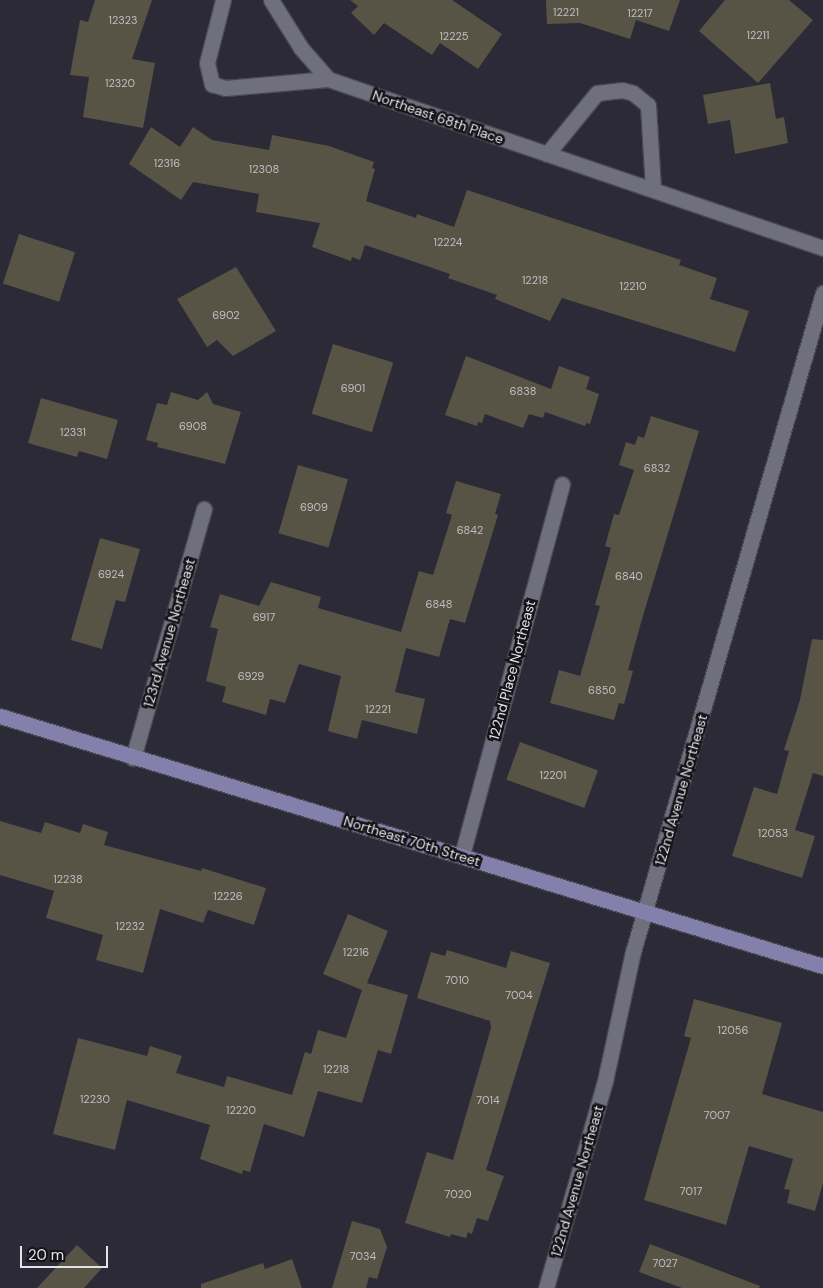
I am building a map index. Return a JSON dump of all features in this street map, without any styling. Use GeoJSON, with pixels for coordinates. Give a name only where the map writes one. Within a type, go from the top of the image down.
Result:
{"type":"FeatureCollection","features":[{"type":"Feature","properties":{"kind":"main road","name":"Northeast 70th Street"},"geometry":{"type":"LineString","coordinates":[[0,716],[133,758],[462,855],[645,913],[823,966]]}},
{"type":"Feature","properties":{"kind":"street","name":"Northeast 68th Place"},"geometry":{"type":"LineString","coordinates":[[223,0],[207,63],[212,84],[225,88],[328,79],[653,188],[823,248]]}},
{"type":"Feature","properties":{"kind":"street"},"geometry":{"type":"LineString","coordinates":[[271,0],[301,48],[328,79]]}},
{"type":"Feature","properties":{"kind":"street"},"geometry":{"type":"LineString","coordinates":[[547,154],[597,92],[622,90],[633,93],[648,105],[653,188]]}},
{"type":"Feature","properties":{"kind":"street","name":"122nd Avenue Northeast"},"geometry":{"type":"LineString","coordinates":[[546,1288],[605,1081],[632,952],[645,913],[823,293]]}},
{"type":"Feature","properties":{"kind":"street","name":"122nd Place Northeast"},"geometry":{"type":"LineString","coordinates":[[462,855],[562,484]]}},
{"type":"Feature","properties":{"kind":"street","name":"123rd Avenue Northeast"},"geometry":{"type":"LineString","coordinates":[[133,758],[204,509]]}},
{"type":"Feature","properties":{"kind":"building"},"geometry":{"type":"Polygon","coordinates":[[[95,0],[152,0],[132,59],[155,63],[143,128],[83,117],[89,77],[70,75],[80,20],[88,22],[95,0]]]}},
{"type":"Feature","properties":{"kind":"building"},"geometry":{"type":"Polygon","coordinates":[[[350,0],[452,0],[502,34],[478,69],[440,43],[432,55],[384,23],[374,35],[351,13],[358,6],[350,0]]]}},
{"type":"Feature","properties":{"kind":"building"},"geometry":{"type":"Polygon","coordinates":[[[546,0],[680,0],[669,31],[636,20],[630,39],[580,23],[547,24],[546,0]]]}},
{"type":"Feature","properties":{"kind":"building"},"geometry":{"type":"Polygon","coordinates":[[[725,0],[789,0],[813,20],[758,83],[699,31],[725,0]]]}},
{"type":"Feature","properties":{"kind":"building"},"geometry":{"type":"Polygon","coordinates":[[[770,83],[776,119],[784,117],[788,143],[735,154],[730,120],[708,124],[703,95],[770,83]]]}},
{"type":"Feature","properties":{"kind":"building"},"geometry":{"type":"Polygon","coordinates":[[[151,127],[180,147],[193,127],[212,140],[269,150],[272,135],[329,146],[374,162],[372,168],[375,169],[366,201],[416,218],[417,214],[454,227],[467,190],[681,260],[679,265],[717,278],[710,299],[749,311],[735,352],[562,298],[550,321],[495,299],[497,295],[448,278],[450,274],[365,245],[360,260],[352,257],[351,261],[312,247],[320,223],[256,212],[259,194],[193,182],[181,200],[129,164],[151,127]]]}},
{"type":"Feature","properties":{"kind":"building"},"geometry":{"type":"Polygon","coordinates":[[[19,234],[75,252],[59,302],[3,283],[19,234]]]}},
{"type":"Feature","properties":{"kind":"building"},"geometry":{"type":"Polygon","coordinates":[[[236,267],[276,331],[233,356],[217,340],[207,347],[177,299],[236,267]]]}},
{"type":"Feature","properties":{"kind":"building"},"geometry":{"type":"Polygon","coordinates":[[[333,344],[393,362],[372,432],[312,414],[333,344]]]}},
{"type":"Feature","properties":{"kind":"building"},"geometry":{"type":"Polygon","coordinates":[[[466,356],[551,389],[559,366],[590,377],[586,389],[599,394],[590,424],[586,423],[585,426],[545,412],[543,418],[529,414],[523,428],[485,414],[482,423],[478,422],[477,426],[445,415],[466,356]]]}},
{"type":"Feature","properties":{"kind":"building"},"geometry":{"type":"Polygon","coordinates":[[[171,392],[198,400],[207,392],[213,404],[241,412],[225,464],[157,447],[158,443],[146,440],[157,403],[167,405],[171,392]]]}},
{"type":"Feature","properties":{"kind":"building"},"geometry":{"type":"Polygon","coordinates":[[[41,398],[118,420],[107,459],[79,451],[77,457],[28,443],[41,398]]]}},
{"type":"Feature","properties":{"kind":"building"},"geometry":{"type":"Polygon","coordinates":[[[651,416],[699,431],[642,619],[628,670],[633,671],[624,704],[619,703],[614,720],[550,703],[559,670],[580,676],[600,606],[595,605],[611,548],[605,546],[614,514],[619,515],[634,470],[619,465],[626,442],[635,445],[638,436],[644,438],[651,416]]]}},
{"type":"Feature","properties":{"kind":"building"},"geometry":{"type":"Polygon","coordinates":[[[298,465],[348,479],[328,548],[278,533],[298,465]]]}},
{"type":"Feature","properties":{"kind":"building"},"geometry":{"type":"Polygon","coordinates":[[[456,481],[501,494],[495,514],[498,515],[465,623],[450,619],[439,657],[406,648],[395,692],[425,699],[417,734],[362,720],[357,739],[328,731],[341,676],[299,664],[285,703],[270,699],[266,715],[222,702],[226,687],[206,681],[218,629],[210,627],[220,594],[259,606],[271,582],[321,597],[318,608],[401,632],[419,571],[433,575],[452,515],[446,513],[456,481]]]}},
{"type":"Feature","properties":{"kind":"building"},"geometry":{"type":"Polygon","coordinates":[[[100,538],[140,549],[125,602],[116,600],[102,649],[71,640],[100,538]]]}},
{"type":"Feature","properties":{"kind":"building"},"geometry":{"type":"Polygon","coordinates":[[[812,639],[823,640],[823,776],[813,773],[795,830],[815,836],[802,878],[732,856],[754,787],[777,794],[789,751],[784,750],[800,700],[812,639]]]}},
{"type":"Feature","properties":{"kind":"building"},"geometry":{"type":"Polygon","coordinates":[[[520,742],[598,770],[584,808],[506,780],[520,742]]]}},
{"type":"Feature","properties":{"kind":"building"},"geometry":{"type":"Polygon","coordinates":[[[0,821],[41,833],[45,822],[80,833],[83,824],[108,832],[104,845],[201,871],[202,868],[266,888],[254,925],[208,910],[203,923],[160,909],[143,973],[96,960],[103,935],[46,918],[54,891],[0,875],[0,821]]]}},
{"type":"Feature","properties":{"kind":"building"},"geometry":{"type":"Polygon","coordinates":[[[348,914],[388,931],[367,983],[408,995],[391,1054],[378,1050],[362,1103],[318,1091],[304,1137],[264,1124],[250,1172],[243,1170],[242,1174],[200,1159],[210,1125],[127,1100],[115,1150],[53,1134],[78,1038],[147,1056],[150,1046],[182,1056],[176,1073],[224,1087],[227,1076],[292,1095],[305,1052],[311,1054],[318,1030],[346,1038],[362,990],[323,974],[348,914]]]}},
{"type":"Feature","properties":{"kind":"building"},"geometry":{"type":"Polygon","coordinates":[[[447,950],[506,968],[511,951],[550,963],[486,1170],[504,1176],[488,1221],[477,1218],[472,1234],[468,1232],[466,1238],[451,1234],[450,1237],[405,1223],[427,1152],[453,1160],[491,1028],[490,1021],[417,998],[431,952],[445,956],[447,950]]]}},
{"type":"Feature","properties":{"kind":"building"},"geometry":{"type":"Polygon","coordinates":[[[694,999],[782,1023],[762,1094],[823,1112],[823,1183],[815,1211],[787,1203],[790,1190],[784,1189],[793,1159],[749,1146],[726,1225],[644,1200],[691,1038],[684,1036],[694,999]]]}},
{"type":"Feature","properties":{"kind":"building"},"geometry":{"type":"Polygon","coordinates":[[[352,1221],[380,1229],[387,1247],[377,1279],[369,1277],[366,1288],[332,1288],[352,1221]]]}},
{"type":"Feature","properties":{"kind":"building"},"geometry":{"type":"Polygon","coordinates":[[[650,1244],[760,1286],[759,1288],[682,1288],[639,1272],[650,1244]]]}},
{"type":"Feature","properties":{"kind":"building"},"geometry":{"type":"Polygon","coordinates":[[[77,1245],[102,1268],[84,1288],[37,1288],[77,1245]]]}},
{"type":"Feature","properties":{"kind":"building"},"geometry":{"type":"Polygon","coordinates":[[[292,1259],[302,1288],[201,1288],[201,1284],[263,1263],[265,1269],[292,1259]]]}}]}
